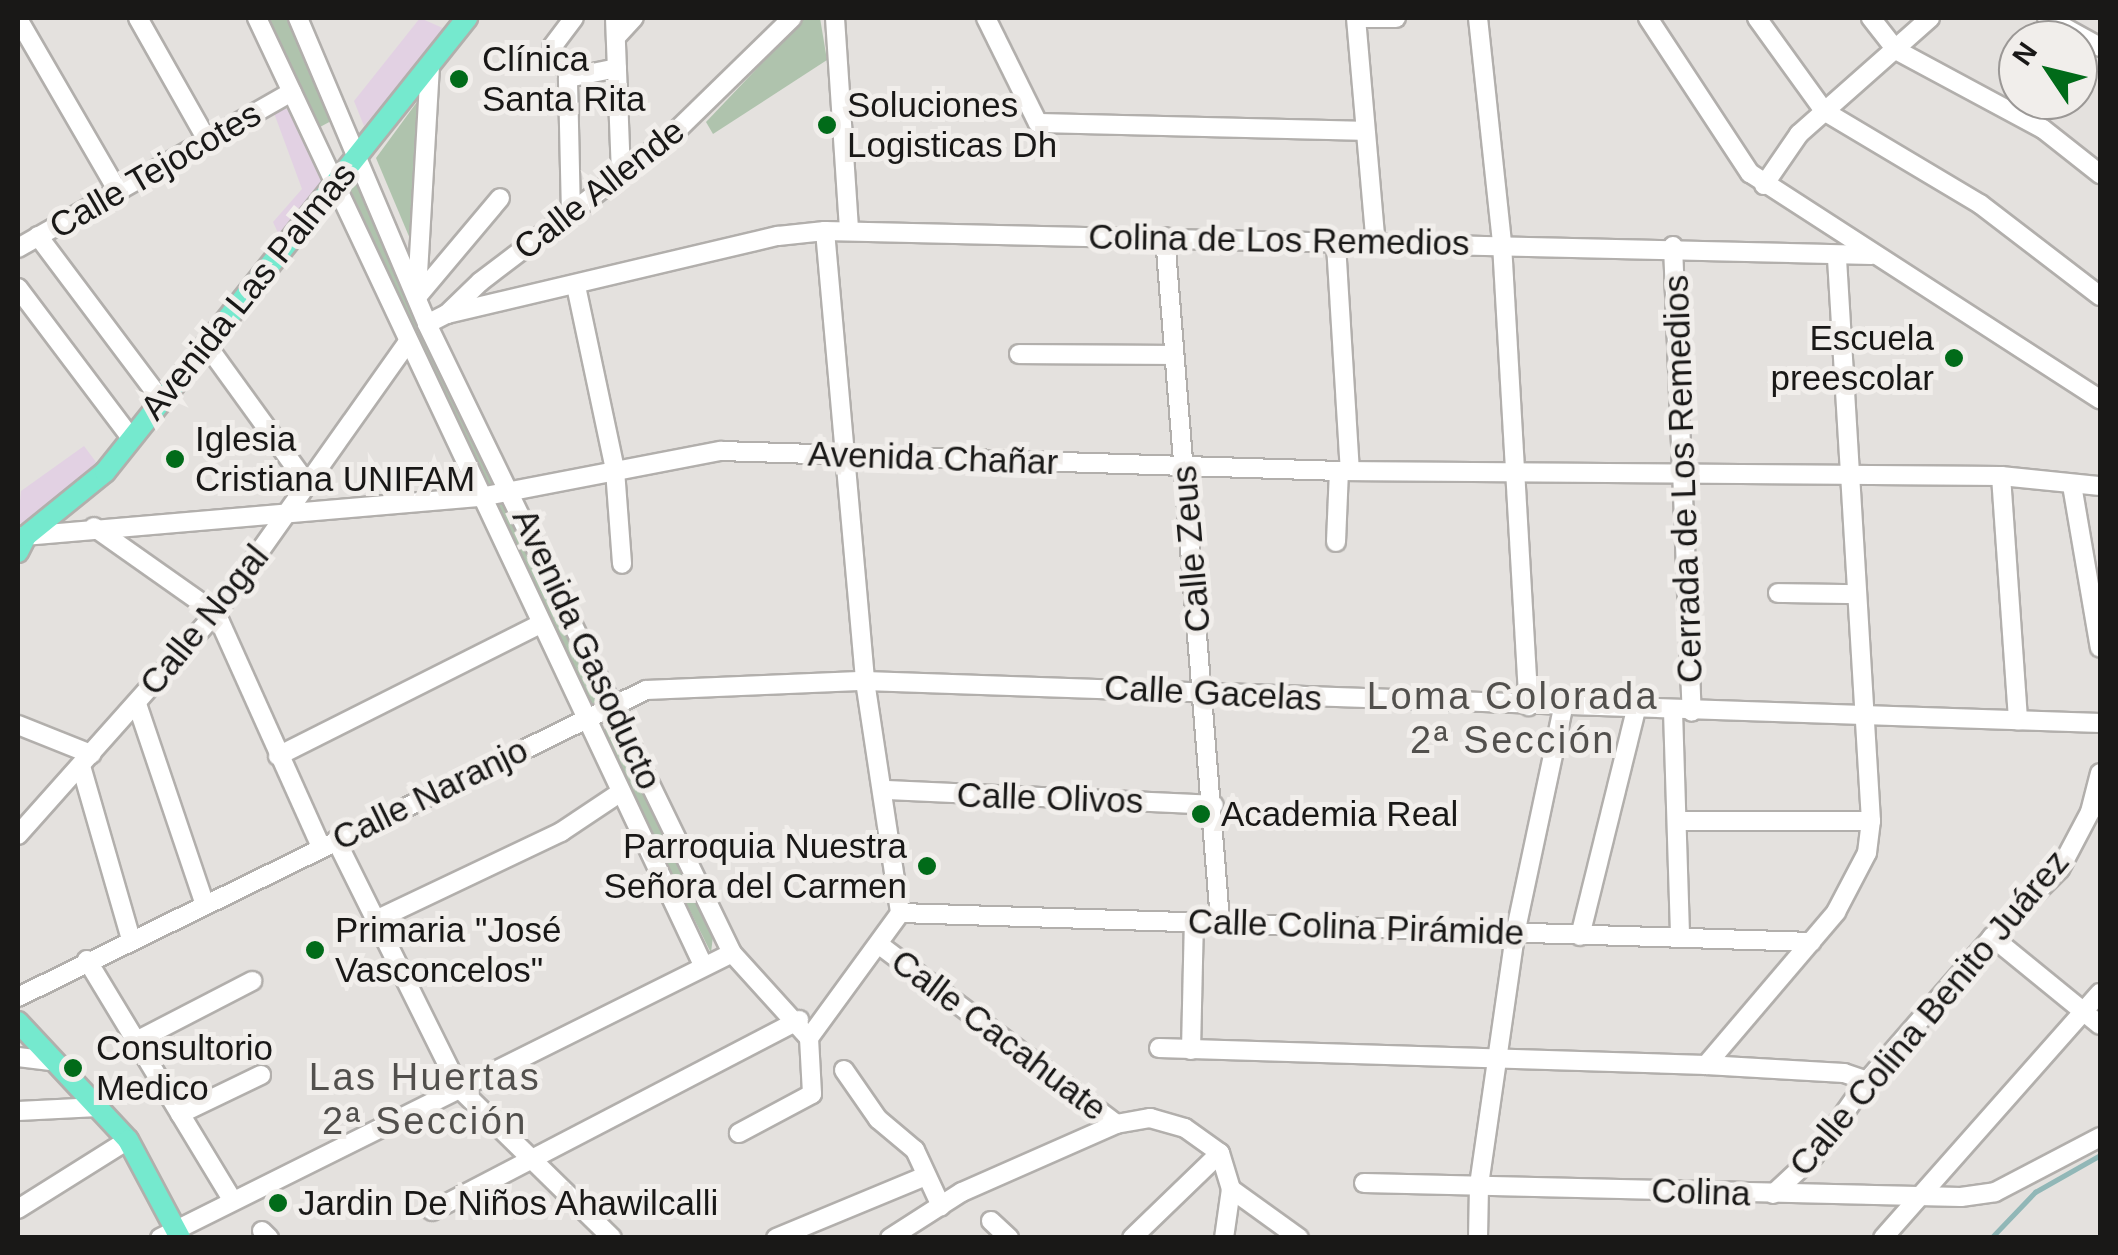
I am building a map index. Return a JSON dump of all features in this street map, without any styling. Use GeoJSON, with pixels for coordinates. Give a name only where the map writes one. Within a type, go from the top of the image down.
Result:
{"type":"FeatureCollection","features":[{"type":"Feature","properties":{"kind":"main road","name":"Avenida Las Palmas"},"geometry":{"type":"LineString","coordinates":[[20,541],[73,502],[132,438],[430,66],[456,21]]}},
{"type":"Feature","properties":{"kind":"main road"},"geometry":{"type":"LineString","coordinates":[[18,1022],[128,1140],[172,1234]]}},
{"type":"Feature","properties":{"kind":"street"},"geometry":{"type":"LineString","coordinates":[[18,18],[117,190]]}},
{"type":"Feature","properties":{"kind":"street"},"geometry":{"type":"LineString","coordinates":[[138,18],[206,138]]}},
{"type":"Feature","properties":{"kind":"street","name":"Avenida Gasoducto"},"geometry":{"type":"LineString","coordinates":[[257,18],[702,964]]}},
{"type":"Feature","properties":{"kind":"street","name":"Avenida Gasoducto"},"geometry":{"type":"LineString","coordinates":[[298,18],[428,324],[732,953],[798,1020],[809,1038]]}},
{"type":"Feature","properties":{"kind":"street"},"geometry":{"type":"LineString","coordinates":[[552,47],[574,18]]}},
{"type":"Feature","properties":{"kind":"street"},"geometry":{"type":"LineString","coordinates":[[615,18],[621,176]]}},
{"type":"Feature","properties":{"kind":"street"},"geometry":{"type":"LineString","coordinates":[[616,38],[634,18]]}},
{"type":"Feature","properties":{"kind":"street","name":"Calle Allende"},"geometry":{"type":"LineString","coordinates":[[447,314],[670,138],[792,18]]}},
{"type":"Feature","properties":{"kind":"street"},"geometry":{"type":"LineString","coordinates":[[835,18],[849,230]]}},
{"type":"Feature","properties":{"kind":"street"},"geometry":{"type":"LineString","coordinates":[[986,18],[1038,124],[1361,131]]}},
{"type":"Feature","properties":{"kind":"street"},"geometry":{"type":"LineString","coordinates":[[1376,247],[1361,131],[1357,18],[1396,18]]}},
{"type":"Feature","properties":{"kind":"street"},"geometry":{"type":"LineString","coordinates":[[1478,18],[1502,244],[1530,706]]}},
{"type":"Feature","properties":{"kind":"street"},"geometry":{"type":"LineString","coordinates":[[1648,18],[1732,151],[1764,185],[1872,255],[1962,305],[2073,387],[2100,399]]}},
{"type":"Feature","properties":{"kind":"street"},"geometry":{"type":"LineString","coordinates":[[1757,18],[1824,110],[1980,204],[2100,296]]}},
{"type":"Feature","properties":{"kind":"street"},"geometry":{"type":"LineString","coordinates":[[1871,18],[1896,50],[2043,130],[2100,174]]}},
{"type":"Feature","properties":{"kind":"street"},"geometry":{"type":"LineString","coordinates":[[1764,185],[1779,157],[1824,110],[1930,18]]}},
{"type":"Feature","properties":{"kind":"street"},"geometry":{"type":"LineString","coordinates":[[2048,18],[2100,47]]}},
{"type":"Feature","properties":{"kind":"street"},"geometry":{"type":"LineString","coordinates":[[416,298],[430,66]]}},
{"type":"Feature","properties":{"kind":"street"},"geometry":{"type":"LineString","coordinates":[[571,214],[568,78],[617,68]]}},
{"type":"Feature","properties":{"kind":"street","name":"Calle Tejocotes"},"geometry":{"type":"LineString","coordinates":[[28,242],[292,92]]}},
{"type":"Feature","properties":{"kind":"street"},"geometry":{"type":"LineString","coordinates":[[416,298],[500,198]]}},
{"type":"Feature","properties":{"kind":"street"},"geometry":{"type":"LineString","coordinates":[[18,225],[160,400]]}},
{"type":"Feature","properties":{"kind":"street"},"geometry":{"type":"LineString","coordinates":[[739,1133],[812,1094],[809,1038],[882,946],[900,913],[886,790],[864,680],[825,231]]}},
{"type":"Feature","properties":{"kind":"street","name":"Colina de Los Remedios"},"geometry":{"type":"LineString","coordinates":[[428,324],[447,314],[825,231],[1166,237],[1376,247],[1673,246],[1837,258],[1872,255]]}},
{"type":"Feature","properties":{"kind":"street","name":"Calle Zeus"},"geometry":{"type":"LineString","coordinates":[[1166,237],[1172,355],[1214,805],[1220,920]]}},
{"type":"Feature","properties":{"kind":"street"},"geometry":{"type":"LineString","coordinates":[[1336,244],[1344,471],[1336,542]]}},
{"type":"Feature","properties":{"kind":"street","name":"Cerrada de Los Remedios"},"geometry":{"type":"LineString","coordinates":[[1673,246],[1687,474],[1692,712]]}},
{"type":"Feature","properties":{"kind":"street"},"geometry":{"type":"LineString","coordinates":[[1706,1065],[1812,942],[1855,883],[1870,821],[1852,594],[1837,258]]}},
{"type":"Feature","properties":{"kind":"street"},"geometry":{"type":"LineString","coordinates":[[576,286],[615,470],[622,564]]}},
{"type":"Feature","properties":{"kind":"street"},"geometry":{"type":"LineString","coordinates":[[18,288],[132,438]]}},
{"type":"Feature","properties":{"kind":"street","name":"Calle Nogal"},"geometry":{"type":"LineString","coordinates":[[18,835],[216,613],[408,342]]}},
{"type":"Feature","properties":{"kind":"street"},"geometry":{"type":"LineString","coordinates":[[206,344],[308,485]]}},
{"type":"Feature","properties":{"kind":"street"},"geometry":{"type":"LineString","coordinates":[[1019,354],[1172,355]]}},
{"type":"Feature","properties":{"kind":"street","name":"Avenida Chañar"},"geometry":{"type":"LineString","coordinates":[[20,541],[94,528],[286,517],[481,497],[721,451],[1344,471],[1846,479],[2001,476],[2100,486]]}},
{"type":"Feature","properties":{"kind":"street"},"geometry":{"type":"LineString","coordinates":[[2001,476],[2018,720]]}},
{"type":"Feature","properties":{"kind":"street"},"geometry":{"type":"LineString","coordinates":[[2072,486],[2100,648]]}},
{"type":"Feature","properties":{"kind":"street"},"geometry":{"type":"LineString","coordinates":[[94,528],[216,613],[278,756],[328,844],[378,920],[459,1088],[612,1237]]}},
{"type":"Feature","properties":{"kind":"street"},"geometry":{"type":"LineString","coordinates":[[1778,593],[1852,594]]}},
{"type":"Feature","properties":{"kind":"street"},"geometry":{"type":"LineString","coordinates":[[278,756],[540,624]]}},
{"type":"Feature","properties":{"kind":"street","name":"Calle Gacelas"},"geometry":{"type":"LineString","coordinates":[[864,680],[1862,720],[2100,723]]}},
{"type":"Feature","properties":{"kind":"street","name":"Calle Naranjo"},"geometry":{"type":"LineString","coordinates":[[18,997],[646,690],[864,680]]}},
{"type":"Feature","properties":{"kind":"street"},"geometry":{"type":"LineString","coordinates":[[137,704],[205,905]]}},
{"type":"Feature","properties":{"kind":"street"},"geometry":{"type":"LineString","coordinates":[[1478,1238],[1479,1185],[1514,934],[1564,708]]}},
{"type":"Feature","properties":{"kind":"street"},"geometry":{"type":"LineString","coordinates":[[1580,936],[1636,709]]}},
{"type":"Feature","properties":{"kind":"street","name":"Cerrada de Los Remedios"},"geometry":{"type":"LineString","coordinates":[[1673,710],[1680,938]]}},
{"type":"Feature","properties":{"kind":"street"},"geometry":{"type":"LineString","coordinates":[[18,725],[86,760],[131,939]]}},
{"type":"Feature","properties":{"kind":"street","name":"Calle Colina Benito Juárez"},"geometry":{"type":"LineString","coordinates":[[1774,1194],[1814,1156],[1867,1081],[1992,937],[2060,869],[2090,812],[2100,773]]}},
{"type":"Feature","properties":{"kind":"street","name":"Calle Olivos"},"geometry":{"type":"LineString","coordinates":[[886,790],[1214,805]]}},
{"type":"Feature","properties":{"kind":"street"},"geometry":{"type":"LineString","coordinates":[[378,920],[561,832],[622,792]]}},
{"type":"Feature","properties":{"kind":"street"},"geometry":{"type":"LineString","coordinates":[[1677,821],[1870,821]]}},
{"type":"Feature","properties":{"kind":"street","name":"Calle Colina Pirámide"},"geometry":{"type":"LineString","coordinates":[[900,913],[1220,920],[1514,934],[1812,942]]}},
{"type":"Feature","properties":{"kind":"street"},"geometry":{"type":"LineString","coordinates":[[1190,1050],[1194,921]]}},
{"type":"Feature","properties":{"kind":"street"},"geometry":{"type":"LineString","coordinates":[[1992,937],[2100,1026]]}},
{"type":"Feature","properties":{"kind":"street","name":"Calle Cacahuate"},"geometry":{"type":"LineString","coordinates":[[882,946],[1116,1124]]}},
{"type":"Feature","properties":{"kind":"street"},"geometry":{"type":"LineString","coordinates":[[172,1234],[232,1199],[702,964],[732,953]]}},
{"type":"Feature","properties":{"kind":"street"},"geometry":{"type":"LineString","coordinates":[[87,960],[232,1199]]}},
{"type":"Feature","properties":{"kind":"street"},"geometry":{"type":"LineString","coordinates":[[136,1041],[252,981]]}},
{"type":"Feature","properties":{"kind":"street"},"geometry":{"type":"LineString","coordinates":[[1883,1238],[2100,994]]}},
{"type":"Feature","properties":{"kind":"street"},"geometry":{"type":"LineString","coordinates":[[432,1212],[798,1020]]}},
{"type":"Feature","properties":{"kind":"street"},"geometry":{"type":"LineString","coordinates":[[1159,1048],[1706,1065],[1844,1073],[1867,1081]]}},
{"type":"Feature","properties":{"kind":"street"},"geometry":{"type":"LineString","coordinates":[[18,1057],[51,1060]]}},
{"type":"Feature","properties":{"kind":"street"},"geometry":{"type":"LineString","coordinates":[[844,1070],[878,1119],[915,1150],[923,1177],[941,1206]]}},
{"type":"Feature","properties":{"kind":"street"},"geometry":{"type":"LineString","coordinates":[[180,1114],[261,1075]]}},
{"type":"Feature","properties":{"kind":"street"},"geometry":{"type":"LineString","coordinates":[[18,1111],[98,1107]]}},
{"type":"Feature","properties":{"kind":"street"},"geometry":{"type":"LineString","coordinates":[[903,1234],[941,1206],[1116,1124],[1169,1122],[1220,1153],[1231,1189],[1224,1238]]}},
{"type":"Feature","properties":{"kind":"street","name":"Colina"},"geometry":{"type":"LineString","coordinates":[[1364,1183],[1922,1198],[1995,1192],[2100,1137]]}},
{"type":"Feature","properties":{"kind":"street"},"geometry":{"type":"LineString","coordinates":[[18,1209],[128,1140]]}},
{"type":"Feature","properties":{"kind":"street"},"geometry":{"type":"LineString","coordinates":[[1132,1238],[1220,1153]]}},
{"type":"Feature","properties":{"kind":"street"},"geometry":{"type":"LineString","coordinates":[[776,1238],[923,1177]]}},
{"type":"Feature","properties":{"kind":"street"},"geometry":{"type":"LineString","coordinates":[[1231,1189],[1298,1238]]}},
{"type":"Feature","properties":{"kind":"street"},"geometry":{"type":"LineString","coordinates":[[990,1221],[1009,1238]]}},
{"type":"Feature","properties":{"kind":"shaded area"},"geometry":{"type":"Polygon","coordinates":[[[420,18],[445,29],[364,126],[354,101],[420,18]]]}},
{"type":"Feature","properties":{"kind":"shaded area"},"geometry":{"type":"Polygon","coordinates":[[[297,105],[324,178],[279,235],[273,222],[302,189],[274,113],[297,105]]]}},
{"type":"Feature","properties":{"kind":"shaded area"},"geometry":{"type":"Polygon","coordinates":[[[84,446],[99,466],[32,527],[18,522],[21,491],[84,446]]]}},
{"type":"Feature","properties":{"kind":"green space"},"geometry":{"type":"Polygon","coordinates":[[[268,18],[286,18],[333,120],[320,127],[268,18]]]}},
{"type":"Feature","properties":{"kind":"green space"},"geometry":{"type":"Polygon","coordinates":[[[805,18],[820,18],[827,60],[713,134],[706,122],[805,18]]]}},
{"type":"Feature","properties":{"kind":"green space"},"geometry":{"type":"Polygon","coordinates":[[[425,91],[416,253],[376,158],[425,91]]]}},
{"type":"Feature","properties":{"kind":"green space"},"geometry":{"type":"Polygon","coordinates":[[[356,172],[499,484],[486,486],[397,296],[346,180],[356,172]]]}},
{"type":"Feature","properties":{"kind":"green space"},"geometry":{"type":"Polygon","coordinates":[[[510,503],[605,703],[592,709],[498,504],[510,503]]]}},
{"type":"Feature","properties":{"kind":"green space"},"geometry":{"type":"Polygon","coordinates":[[[617,726],[714,927],[711,953],[603,736],[606,727],[617,726]]]}},
{"type":"Feature","properties":{"kind":"waterway"},"geometry":{"type":"LineString","coordinates":[[1991,1238],[2035,1192],[2100,1155]]}},
{"type":"Feature","properties":{"kind":"place","name":"Clínica Santa Rita"},"geometry":{"type":"Point","coordinates":[459,79]}},
{"type":"Feature","properties":{"kind":"place","name":"Soluciones Logisticas Dh"},"geometry":{"type":"Point","coordinates":[827,125]}},
{"type":"Feature","properties":{"kind":"place","name":"Escuela preescolar"},"geometry":{"type":"Point","coordinates":[1954,358]}},
{"type":"Feature","properties":{"kind":"place","name":"Iglesia Cristiana UNIFAM"},"geometry":{"type":"Point","coordinates":[175,459]}},
{"type":"Feature","properties":{"kind":"place","name":"Academia Real"},"geometry":{"type":"Point","coordinates":[1201,814]}},
{"type":"Feature","properties":{"kind":"place","name":"Parroquia Nuestra Señora del Carmen"},"geometry":{"type":"Point","coordinates":[927,866]}},
{"type":"Feature","properties":{"kind":"place","name":"Primaria \"José Vasconcelos\""},"geometry":{"type":"Point","coordinates":[315,950]}},
{"type":"Feature","properties":{"kind":"place","name":"Consultorio Medico"},"geometry":{"type":"Point","coordinates":[73,1068]}},
{"type":"Feature","properties":{"kind":"place","name":"Jardin De Niños Ahawilcalli"},"geometry":{"type":"Point","coordinates":[278,1203]}},
{"type":"Feature","properties":{"kind":"district","name":"Loma Colorada 2ª Sección"},"geometry":{"type":"Point","coordinates":[1513,719]}},
{"type":"Feature","properties":{"kind":"district","name":"Las Huertas 2ª Sección"},"geometry":{"type":"Point","coordinates":[425,1100]}}]}
